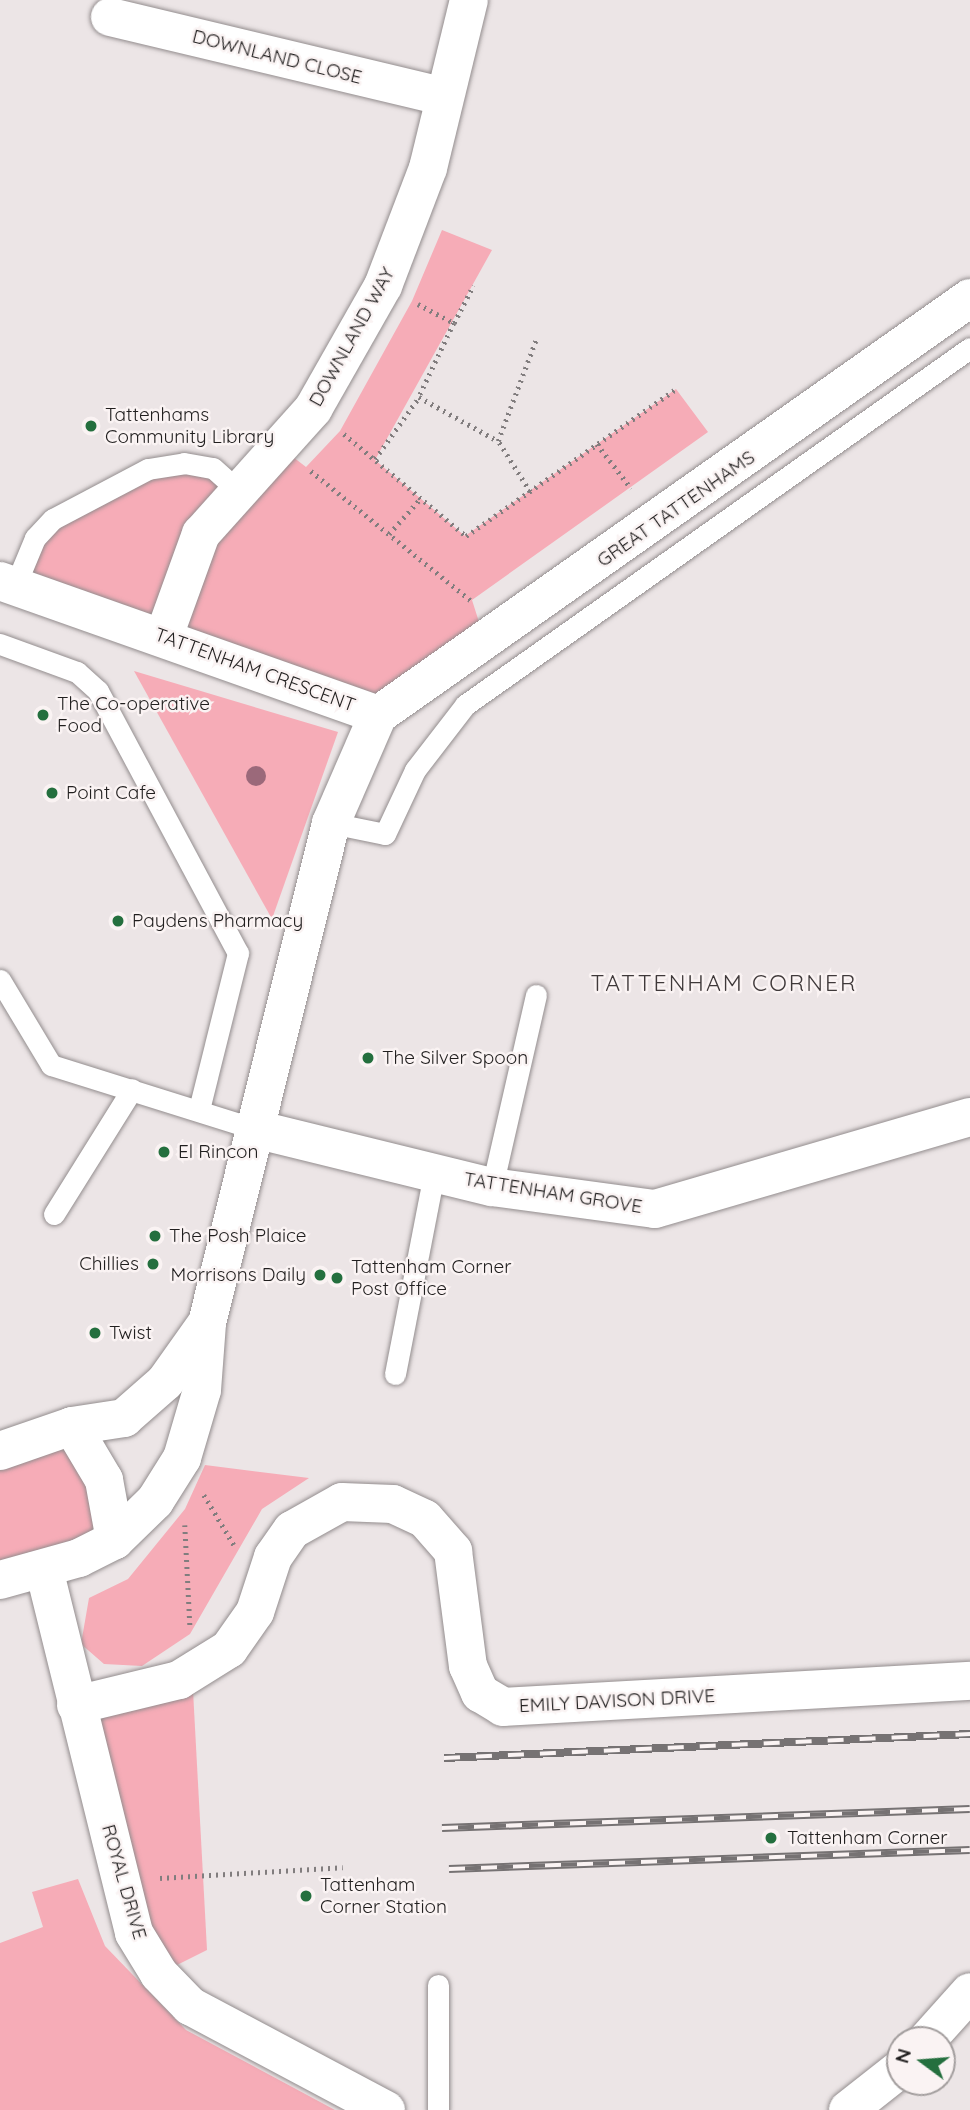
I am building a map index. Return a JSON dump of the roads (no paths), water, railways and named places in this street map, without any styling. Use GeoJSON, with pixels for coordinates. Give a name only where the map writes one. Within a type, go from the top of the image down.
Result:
{"type":"FeatureCollection","features":[{"type":"Feature","properties":{"kind":"street","name":"DOWNLAND WAY"},"geometry":{"type":"LineString","coordinates":[[164,636],[201,534],[236,489],[280,447],[313,409],[383,286],[428,168],[469,0]]}},
{"type":"Feature","properties":{"kind":"street","name":"DOWNLAND CLOSE"},"geometry":{"type":"LineString","coordinates":[[104,8],[445,97]]}},
{"type":"Feature","properties":{"kind":"street","name":"GREAT TATTENHAMS"},"geometry":{"type":"LineString","coordinates":[[378,715],[657,522],[970,298]]}},
{"type":"Feature","properties":{"kind":"street","name":"TATTENHAM CRESCENT"},"geometry":{"type":"LineString","coordinates":[[0,1580],[44,1569],[115,1541],[155,1501],[183,1458],[202,1390],[207,1323],[331,823],[378,715],[164,636],[8,584]]}},
{"type":"Feature","properties":{"kind":"street","name":"TATTENHAM GROVE"},"geometry":{"type":"LineString","coordinates":[[255,1129],[492,1187],[655,1209],[970,1117]]}},
{"type":"Feature","properties":{"kind":"street","name":"TATTENHAM CRESCENT"},"geometry":{"type":"LineString","coordinates":[[0,1451],[72,1426],[124,1418],[165,1382],[207,1323]]}},
{"type":"Feature","properties":{"kind":"street"},"geometry":{"type":"LineString","coordinates":[[72,1426],[104,1480],[115,1541]]}},
{"type":"Feature","properties":{"kind":"street","name":"EMILY DAVISON DRIVE"},"geometry":{"type":"LineString","coordinates":[[76,1705],[192,1672],[229,1649],[262,1592],[273,1557],[308,1517],[342,1502],[393,1504],[425,1519],[453,1551],[468,1666],[480,1693],[503,1707],[970,1681]]}},
{"type":"Feature","properties":{"kind":"street","name":"ROYAL DRIVE"},"geometry":{"type":"LineString","coordinates":[[44,1569],[134,1933],[159,1974],[190,2006],[386,2110]]}},
{"type":"Feature","properties":{"kind":"street"},"geometry":{"type":"LineString","coordinates":[[940,2026],[970,1992]]}},
{"type":"Feature","properties":{"kind":"street"},"geometry":{"type":"LineString","coordinates":[[848,2110],[886,2080]]}},
{"type":"Feature","properties":{"kind":"lane"},"geometry":{"type":"LineString","coordinates":[[331,823],[385,834],[415,770],[465,705],[970,348]]}},
{"type":"Feature","properties":{"kind":"lane"},"geometry":{"type":"LineString","coordinates":[[8,584],[35,538],[53,519],[148,469],[184,463],[213,468],[236,489]]}},
{"type":"Feature","properties":{"kind":"lane"},"geometry":{"type":"LineString","coordinates":[[0,644],[77,672],[98,691],[238,953],[199,1109]]}},
{"type":"Feature","properties":{"kind":"lane"},"geometry":{"type":"LineString","coordinates":[[0,980],[51,1065],[199,1109],[255,1129]]}},
{"type":"Feature","properties":{"kind":"lane"},"geometry":{"type":"LineString","coordinates":[[492,1187],[537,995]]}},
{"type":"Feature","properties":{"kind":"lane"},"geometry":{"type":"LineString","coordinates":[[54,1214],[132,1089]]}},
{"type":"Feature","properties":{"kind":"lane"},"geometry":{"type":"LineString","coordinates":[[395,1374],[435,1174]]}},
{"type":"Feature","properties":{"kind":"lane"},"geometry":{"type":"LineString","coordinates":[[438,1985],[438,2110]]}},
{"type":"Feature","properties":{"kind":"railway"},"geometry":{"type":"LineString","coordinates":[[444,1758],[970,1734]]}},
{"type":"Feature","properties":{"kind":"railway"},"geometry":{"type":"LineString","coordinates":[[442,1828],[970,1809]]}},
{"type":"Feature","properties":{"kind":"railway"},"geometry":{"type":"LineString","coordinates":[[449,1869],[970,1850]]}},
{"type":"Feature","properties":{"kind":"place","name":"Tattenhams Community Library"},"geometry":{"type":"Point","coordinates":[91,426]}},
{"type":"Feature","properties":{"kind":"place","name":"The Co-operative Food"},"geometry":{"type":"Point","coordinates":[43,715]}},
{"type":"Feature","properties":{"kind":"place","name":"Point Cafe"},"geometry":{"type":"Point","coordinates":[52,793]}},
{"type":"Feature","properties":{"kind":"place","name":"Paydens Pharmacy"},"geometry":{"type":"Point","coordinates":[118,921]}},
{"type":"Feature","properties":{"kind":"place","name":"The Silver Spoon"},"geometry":{"type":"Point","coordinates":[368,1058]}},
{"type":"Feature","properties":{"kind":"place","name":"El Rincon"},"geometry":{"type":"Point","coordinates":[164,1152]}},
{"type":"Feature","properties":{"kind":"place","name":"The Posh Plaice"},"geometry":{"type":"Point","coordinates":[155,1236]}},
{"type":"Feature","properties":{"kind":"place","name":"Chillies"},"geometry":{"type":"Point","coordinates":[153,1264]}},
{"type":"Feature","properties":{"kind":"place","name":"Morrisons Daily"},"geometry":{"type":"Point","coordinates":[320,1275]}},
{"type":"Feature","properties":{"kind":"place","name":"Tattenham Corner Post Office"},"geometry":{"type":"Point","coordinates":[337,1278]}},
{"type":"Feature","properties":{"kind":"place","name":"Twist"},"geometry":{"type":"Point","coordinates":[95,1333]}},
{"type":"Feature","properties":{"kind":"place","name":"Tattenham Corner"},"geometry":{"type":"Point","coordinates":[771,1838]}},
{"type":"Feature","properties":{"kind":"place","name":"Tattenham Corner Station"},"geometry":{"type":"Point","coordinates":[306,1896]}},
{"type":"Feature","properties":{"kind":"district","name":"TATTENHAM CORNER"},"geometry":{"type":"Point","coordinates":[724,983]}}]}
